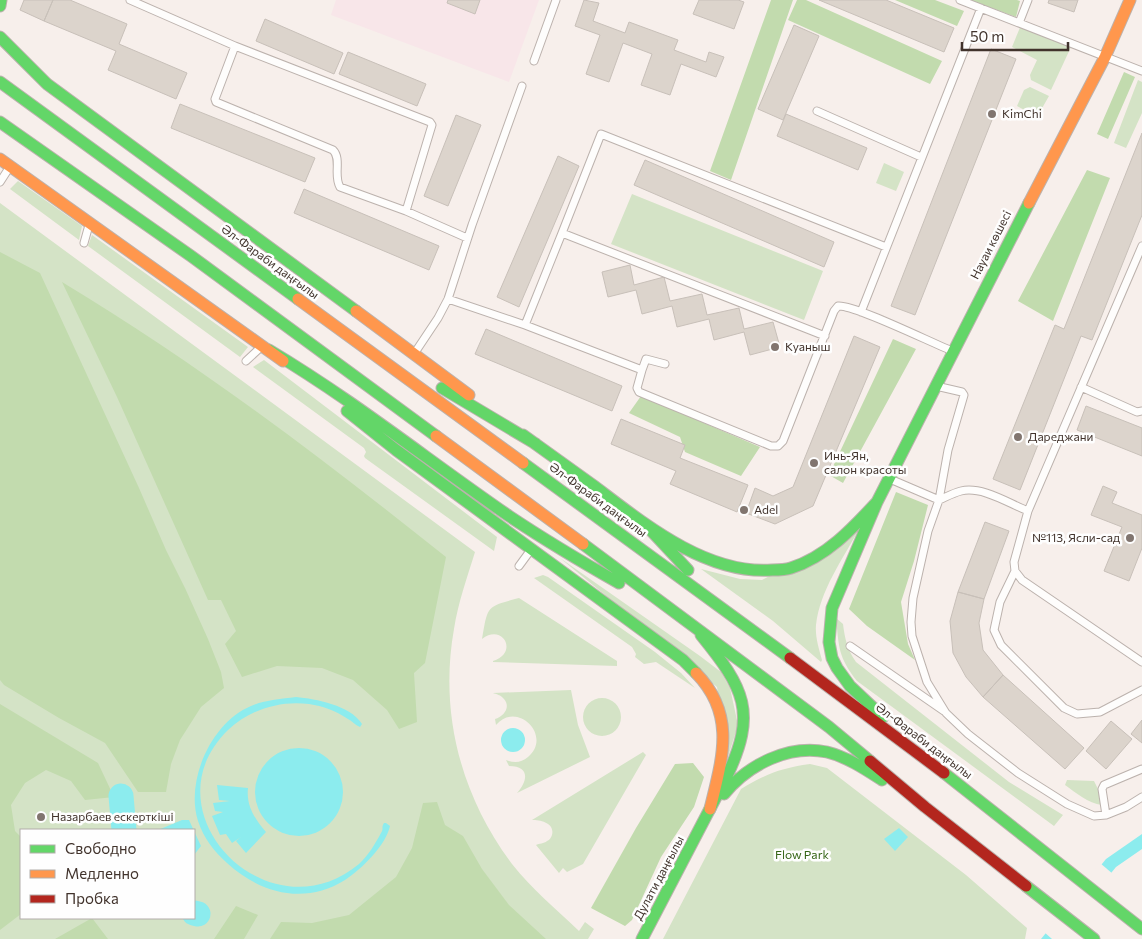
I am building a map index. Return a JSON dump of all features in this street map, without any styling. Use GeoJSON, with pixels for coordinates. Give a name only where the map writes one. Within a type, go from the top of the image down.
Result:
{"type":"FeatureCollection","features":[{"type":"Feature","properties":{"kind":"main road"},"geometry":{"type":"LineString","coordinates":[[0,6],[1,0]]}},
{"type":"Feature","properties":{"kind":"main road","name":"Науаи көшесі"},"geometry":{"type":"LineString","coordinates":[[949,777],[854,691],[835,665],[830,648],[832,608],[877,502],[992,273],[1105,57],[1130,0]]}},
{"type":"Feature","properties":{"kind":"main road","name":"Әл-Фараби даңғылы"},"geometry":{"type":"LineString","coordinates":[[0,37],[47,84],[644,523]]}},
{"type":"Feature","properties":{"kind":"main road","name":"Әл-Фараби даңғылы"},"geometry":{"type":"LineString","coordinates":[[0,82],[726,610],[949,777],[1142,929]]}},
{"type":"Feature","properties":{"kind":"main road"},"geometry":{"type":"LineString","coordinates":[[0,122],[191,256],[690,622],[830,728],[925,807],[1094,939]]}},
{"type":"Feature","properties":{"kind":"main road"},"geometry":{"type":"LineString","coordinates":[[3,161],[266,348],[396,450],[683,660],[700,675],[712,691],[719,705],[724,724],[724,742],[710,809]]}},
{"type":"Feature","properties":{"kind":"main road"},"geometry":{"type":"LineString","coordinates":[[320,315],[536,444]]}},
{"type":"Feature","properties":{"kind":"main road"},"geometry":{"type":"LineString","coordinates":[[266,348],[332,389],[538,536],[584,564],[690,622],[725,666],[734,681],[742,699],[744,716],[739,747],[733,763],[700,829]]}},
{"type":"Feature","properties":{"kind":"main road","name":"Науаи көшесі"},"geometry":{"type":"LineString","coordinates":[[644,523],[678,544],[710,560],[749,569],[768,571],[789,568],[817,556],[845,537],[877,502]]}},
{"type":"Feature","properties":{"kind":"main road"},"geometry":{"type":"LineString","coordinates":[[644,523],[726,610]]}},
{"type":"Feature","properties":{"kind":"main road"},"geometry":{"type":"LineString","coordinates":[[700,829],[728,789],[740,777],[757,764],[800,752],[820,751],[836,756],[862,768],[925,807]]}},
{"type":"Feature","properties":{"kind":"main road","name":"Дулати даңғылы"},"geometry":{"type":"LineString","coordinates":[[642,939],[700,829]]}},
{"type":"Feature","properties":{"kind":"lane"},"geometry":{"type":"LineString","coordinates":[[130,0],[235,46],[430,122],[432,125],[406,211]]}},
{"type":"Feature","properties":{"kind":"lane"},"geometry":{"type":"LineString","coordinates":[[534,61],[556,0]]}},
{"type":"Feature","properties":{"kind":"lane"},"geometry":{"type":"LineString","coordinates":[[960,0],[1142,71]]}},
{"type":"Feature","properties":{"kind":"lane"},"geometry":{"type":"LineString","coordinates":[[1019,23],[1028,0]]}},
{"type":"Feature","properties":{"kind":"lane"},"geometry":{"type":"LineString","coordinates":[[861,312],[981,8]]}},
{"type":"Feature","properties":{"kind":"lane"},"geometry":{"type":"LineString","coordinates":[[235,46],[215,100],[216,102],[333,150],[336,156],[337,181],[340,187],[406,211],[467,238]]}},
{"type":"Feature","properties":{"kind":"lane"},"geometry":{"type":"LineString","coordinates":[[414,354],[448,299],[467,238],[522,86]]}},
{"type":"Feature","properties":{"kind":"lane"},"geometry":{"type":"LineString","coordinates":[[817,111],[921,157]]}},
{"type":"Feature","properties":{"kind":"lane"},"geometry":{"type":"LineString","coordinates":[[525,325],[601,134],[886,247]]}},
{"type":"Feature","properties":{"kind":"lane"},"geometry":{"type":"LineString","coordinates":[[0,182],[3,161]]}},
{"type":"Feature","properties":{"kind":"lane"},"geometry":{"type":"LineString","coordinates":[[84,243],[90,222]]}},
{"type":"Feature","properties":{"kind":"lane"},"geometry":{"type":"LineString","coordinates":[[562,233],[824,336]]}},
{"type":"Feature","properties":{"kind":"lane"},"geometry":{"type":"LineString","coordinates":[[1142,246],[1028,511],[1014,562],[1015,571],[1022,580],[1142,662]]}},
{"type":"Feature","properties":{"kind":"lane"},"geometry":{"type":"LineString","coordinates":[[448,299],[525,325],[642,370]]}},
{"type":"Feature","properties":{"kind":"lane"},"geometry":{"type":"LineString","coordinates":[[665,364],[646,359],[637,388],[639,392],[768,445],[778,446],[783,441],[834,311],[838,306],[844,305],[953,351]]}},
{"type":"Feature","properties":{"kind":"lane"},"geometry":{"type":"LineString","coordinates":[[246,361],[266,348]]}},
{"type":"Feature","properties":{"kind":"lane"},"geometry":{"type":"LineString","coordinates":[[936,386],[962,392],[964,395],[948,450],[939,500],[928,531],[913,598],[911,622],[912,636],[927,682],[946,713]]}},
{"type":"Feature","properties":{"kind":"lane"},"geometry":{"type":"LineString","coordinates":[[1081,388],[1137,412],[1142,411]]}},
{"type":"Feature","properties":{"kind":"lane"},"geometry":{"type":"LineString","coordinates":[[890,479],[939,500],[961,491],[974,491],[989,494],[1028,511]]}},
{"type":"Feature","properties":{"kind":"lane"},"geometry":{"type":"LineString","coordinates":[[519,566],[532,549]]}},
{"type":"Feature","properties":{"kind":"lane"},"geometry":{"type":"LineString","coordinates":[[1015,571],[1000,602],[994,630],[1001,645],[1064,708],[1077,714],[1100,712],[1142,690]]}},
{"type":"Feature","properties":{"kind":"lane"},"geometry":{"type":"LineString","coordinates":[[850,646],[946,713],[989,751],[1049,793],[1081,811],[1094,816],[1106,815],[1121,810],[1142,797]]}},
{"type":"Feature","properties":{"kind":"lane"},"geometry":{"type":"LineString","coordinates":[[1106,815],[1102,789],[1104,786],[1142,769]]}},
{"type":"Feature","properties":{"kind":"shaded area"},"geometry":{"type":"Polygon","coordinates":[[[336,0],[539,0],[509,82],[331,15],[336,0]]]}},
{"type":"Feature","properties":{"kind":"green space"},"geometry":{"type":"Polygon","coordinates":[[[771,0],[793,0],[731,180],[710,171],[771,0]]]}},
{"type":"Feature","properties":{"kind":"green space"},"geometry":{"type":"Polygon","coordinates":[[[797,0],[806,0],[942,61],[930,84],[788,20],[797,0]]]}},
{"type":"Feature","properties":{"kind":"green space"},"geometry":{"type":"Polygon","coordinates":[[[895,0],[935,0],[964,11],[957,26],[895,0]]]}},
{"type":"Feature","properties":{"kind":"green space"},"geometry":{"type":"Polygon","coordinates":[[[970,0],[1017,0],[1020,1],[1016,17],[970,0]]]}},
{"type":"Feature","properties":{"kind":"green space"},"geometry":{"type":"Polygon","coordinates":[[[1021,25],[1071,47],[1051,90],[1031,80],[1030,75],[1037,60],[1012,47],[1021,25]]]}},
{"type":"Feature","properties":{"kind":"green space"},"geometry":{"type":"Polygon","coordinates":[[[1124,72],[1135,77],[1108,139],[1097,134],[1124,72]]]}},
{"type":"Feature","properties":{"kind":"green space"},"geometry":{"type":"Polygon","coordinates":[[[1138,80],[1142,82],[1142,113],[1126,148],[1114,143],[1138,80]]]}},
{"type":"Feature","properties":{"kind":"green space"},"geometry":{"type":"Polygon","coordinates":[[[1030,87],[1049,96],[1037,117],[1017,106],[1024,90],[1030,87]]]}},
{"type":"Feature","properties":{"kind":"green space"},"geometry":{"type":"Polygon","coordinates":[[[884,163],[904,172],[896,191],[876,183],[884,163]]]}},
{"type":"Feature","properties":{"kind":"green space"},"geometry":{"type":"Polygon","coordinates":[[[1087,170],[1110,178],[1053,321],[1018,301],[1087,170]]]}},
{"type":"Feature","properties":{"kind":"green space"},"geometry":{"type":"Polygon","coordinates":[[[18,181],[82,226],[79,240],[10,189],[18,181]]]}},
{"type":"Feature","properties":{"kind":"green space"},"geometry":{"type":"Polygon","coordinates":[[[632,194],[823,271],[804,320],[611,244],[632,194]]]}},
{"type":"Feature","properties":{"kind":"green space"},"geometry":{"type":"Polygon","coordinates":[[[0,203],[475,552],[458,610],[450,660],[452,722],[458,752],[467,782],[479,810],[494,838],[512,864],[579,931],[585,922],[594,929],[588,939],[0,939],[0,203]]]}},
{"type":"Feature","properties":{"kind":"green space"},"geometry":{"type":"Polygon","coordinates":[[[92,235],[248,347],[240,357],[88,246],[92,235]]]}},
{"type":"Feature","properties":{"kind":"green space"},"geometry":{"type":"Polygon","coordinates":[[[0,252],[40,273],[185,588],[221,672],[224,688],[201,707],[180,740],[171,764],[166,792],[138,792],[105,743],[4,685],[0,680],[0,252]]]}},
{"type":"Feature","properties":{"kind":"green space"},"geometry":{"type":"Polygon","coordinates":[[[62,282],[162,345],[258,413],[446,557],[425,663],[414,673],[417,722],[399,729],[387,710],[353,680],[322,668],[277,666],[242,677],[225,644],[236,631],[221,600],[208,600],[117,397],[62,282]]]}},
{"type":"Feature","properties":{"kind":"green space"},"geometry":{"type":"Polygon","coordinates":[[[893,339],[916,349],[843,483],[829,475],[893,339]]]}},
{"type":"Feature","properties":{"kind":"green space"},"geometry":{"type":"Polygon","coordinates":[[[264,360],[497,537],[494,551],[365,458],[366,452],[364,448],[253,367],[264,360]]]}},
{"type":"Feature","properties":{"kind":"green space"},"geometry":{"type":"Polygon","coordinates":[[[641,396],[760,447],[741,476],[685,452],[680,437],[629,413],[641,396]]]}},
{"type":"Feature","properties":{"kind":"green space"},"geometry":{"type":"Polygon","coordinates":[[[896,492],[928,505],[914,561],[901,602],[908,644],[915,660],[867,626],[849,609],[896,492]]]}},
{"type":"Feature","properties":{"kind":"green space"},"geometry":{"type":"Polygon","coordinates":[[[859,529],[827,587],[818,612],[816,629],[821,662],[773,621],[701,569],[740,579],[762,580],[859,529]]]}},
{"type":"Feature","properties":{"kind":"green space"},"geometry":{"type":"Polygon","coordinates":[[[560,558],[721,672],[730,688],[738,725],[728,757],[717,687],[560,558]]]}},
{"type":"Feature","properties":{"kind":"green space"},"geometry":{"type":"Polygon","coordinates":[[[543,575],[655,652],[681,673],[695,688],[656,662],[644,664],[635,657],[636,654],[632,647],[534,578],[543,575]]]}},
{"type":"Feature","properties":{"kind":"green space"},"geometry":{"type":"Polygon","coordinates":[[[519,598],[617,661],[617,666],[493,662],[501,657],[505,652],[506,646],[502,637],[496,635],[490,635],[482,639],[488,613],[490,609],[500,603],[519,598]]]}},
{"type":"Feature","properties":{"kind":"green space"},"geometry":{"type":"Polygon","coordinates":[[[836,618],[843,624],[850,653],[856,662],[1009,782],[1063,815],[1054,826],[857,681],[846,665],[840,651],[836,618]]]}},
{"type":"Feature","properties":{"kind":"green space"},"geometry":{"type":"Polygon","coordinates":[[[571,690],[578,725],[590,757],[517,793],[525,779],[524,771],[509,766],[506,760],[517,762],[528,757],[535,749],[534,731],[522,719],[513,716],[504,718],[496,725],[495,719],[506,711],[507,705],[503,698],[493,693],[571,690]]]}},
{"type":"Feature","properties":{"kind":"green space"},"geometry":{"type":"Polygon","coordinates":[[[602,698],[615,704],[621,717],[615,730],[602,736],[589,730],[583,717],[589,704],[602,698]]]}},
{"type":"Feature","properties":{"kind":"green space"},"geometry":{"type":"Polygon","coordinates":[[[0,704],[98,763],[114,797],[85,800],[71,781],[46,770],[25,783],[11,805],[15,831],[20,836],[20,915],[0,930],[0,704]]]}},
{"type":"Feature","properties":{"kind":"green space"},"geometry":{"type":"Polygon","coordinates":[[[643,752],[646,755],[583,864],[567,872],[563,868],[559,873],[536,845],[550,839],[552,835],[551,828],[546,823],[532,820],[643,752]]]}},
{"type":"Feature","properties":{"kind":"green space"},"geometry":{"type":"Polygon","coordinates":[[[693,763],[704,777],[694,807],[661,857],[632,920],[625,926],[591,908],[675,764],[693,763]]]}},
{"type":"Feature","properties":{"kind":"green space","name":"Flow Park"},"geometry":{"type":"Polygon","coordinates":[[[810,764],[827,768],[966,875],[1027,928],[1025,939],[663,939],[741,789],[774,772],[810,764]]]}},
{"type":"Feature","properties":{"kind":"green space"},"geometry":{"type":"Polygon","coordinates":[[[1067,780],[1094,781],[1100,793],[1102,805],[1087,800],[1073,791],[1065,785],[1067,780]]]}},
{"type":"Feature","properties":{"kind":"green space"},"geometry":{"type":"Polygon","coordinates":[[[437,802],[445,825],[463,836],[482,869],[509,905],[546,939],[270,939],[281,922],[312,923],[349,915],[396,877],[412,848],[423,803],[437,802]]]}},
{"type":"Feature","properties":{"kind":"green space"},"geometry":{"type":"Polygon","coordinates":[[[236,906],[258,915],[244,939],[214,939],[236,906]]]}},
{"type":"Feature","properties":{"kind":"green space"},"geometry":{"type":"Polygon","coordinates":[[[93,919],[108,939],[55,939],[93,919]]]}},
{"type":"Feature","properties":{"kind":"water"},"geometry":{"type":"Polygon","coordinates":[[[296,697],[332,704],[357,717],[362,724],[360,727],[334,711],[309,704],[276,705],[255,712],[228,730],[206,762],[200,796],[209,828],[228,856],[256,876],[289,886],[324,883],[359,864],[374,846],[382,832],[384,823],[390,826],[384,841],[378,849],[352,875],[330,888],[299,894],[269,889],[240,874],[227,863],[206,839],[198,821],[195,805],[195,788],[205,754],[224,725],[237,714],[256,704],[296,697]]]}},
{"type":"Feature","properties":{"kind":"water"},"geometry":{"type":"Polygon","coordinates":[[[513,728],[518,729],[524,735],[524,745],[518,751],[513,752],[508,751],[502,745],[501,740],[502,735],[508,729],[513,728]]]}},
{"type":"Feature","properties":{"kind":"water"},"geometry":{"type":"Polygon","coordinates":[[[299,748],[316,752],[330,761],[339,775],[343,792],[339,809],[330,823],[316,832],[299,836],[282,832],[268,823],[259,809],[255,792],[259,775],[268,761],[282,752],[299,748]]]}},
{"type":"Feature","properties":{"kind":"water"},"geometry":{"type":"Polygon","coordinates":[[[217,785],[248,788],[248,801],[252,812],[266,832],[246,853],[236,841],[241,837],[232,843],[226,834],[220,835],[212,816],[223,812],[215,811],[213,803],[230,801],[219,800],[217,785]]]}},
{"type":"Feature","properties":{"kind":"water"},"geometry":{"type":"Polygon","coordinates":[[[182,820],[189,820],[194,829],[160,829],[182,820]]]}},
{"type":"Feature","properties":{"kind":"water"},"geometry":{"type":"Polygon","coordinates":[[[899,828],[908,837],[895,851],[884,839],[899,828]]]}},
{"type":"Feature","properties":{"kind":"water"},"geometry":{"type":"Polygon","coordinates":[[[195,833],[201,846],[195,854],[195,833]]]}},
{"type":"Feature","properties":{"kind":"water"},"geometry":{"type":"Polygon","coordinates":[[[1142,834],[1142,849],[1116,867],[1057,939],[1041,939],[1106,859],[1142,834]]]}},
{"type":"Feature","properties":{"kind":"pier"},"geometry":{"type":"Polygon","coordinates":[[[1100,863],[1113,874],[1060,939],[1052,939],[1044,932],[1100,863]]]}},
{"type":"Feature","properties":{"kind":"building"},"geometry":{"type":"Polygon","coordinates":[[[24,0],[53,0],[44,21],[20,10],[24,0]]]}},
{"type":"Feature","properties":{"kind":"building"},"geometry":{"type":"Polygon","coordinates":[[[53,0],[70,0],[127,24],[119,44],[187,73],[176,99],[108,70],[116,51],[44,21],[53,0]]]}},
{"type":"Feature","properties":{"kind":"building"},"geometry":{"type":"Polygon","coordinates":[[[448,0],[480,0],[475,14],[447,3],[448,0]]]}},
{"type":"Feature","properties":{"kind":"building"},"geometry":{"type":"Polygon","coordinates":[[[584,0],[599,3],[593,21],[625,33],[629,22],[678,40],[674,50],[706,62],[709,52],[724,57],[716,77],[681,64],[670,95],[641,85],[652,54],[623,43],[609,82],[586,74],[600,35],[575,26],[584,0]]]}},
{"type":"Feature","properties":{"kind":"building"},"geometry":{"type":"Polygon","coordinates":[[[699,0],[738,0],[744,2],[734,29],[693,14],[699,0]]]}},
{"type":"Feature","properties":{"kind":"building"},"geometry":{"type":"Polygon","coordinates":[[[819,0],[886,0],[954,28],[944,52],[819,0]]]}},
{"type":"Feature","properties":{"kind":"building"},"geometry":{"type":"Polygon","coordinates":[[[1049,0],[1078,0],[1074,12],[1048,3],[1049,0]]]}},
{"type":"Feature","properties":{"kind":"building"},"geometry":{"type":"Polygon","coordinates":[[[265,19],[343,53],[334,74],[256,41],[265,19]]]}},
{"type":"Feature","properties":{"kind":"building"},"geometry":{"type":"Polygon","coordinates":[[[794,25],[819,36],[783,120],[758,109],[794,25]]]}},
{"type":"Feature","properties":{"kind":"building"},"geometry":{"type":"Polygon","coordinates":[[[991,49],[1016,59],[915,315],[891,306],[991,49]]]}},
{"type":"Feature","properties":{"kind":"building"},"geometry":{"type":"Polygon","coordinates":[[[348,52],[426,84],[417,106],[339,74],[348,52]]]}},
{"type":"Feature","properties":{"kind":"building"},"geometry":{"type":"Polygon","coordinates":[[[180,104],[315,158],[305,182],[171,128],[180,104]]]}},
{"type":"Feature","properties":{"kind":"building"},"geometry":{"type":"Polygon","coordinates":[[[786,114],[867,148],[858,170],[777,136],[786,114]]]}},
{"type":"Feature","properties":{"kind":"building"},"geometry":{"type":"Polygon","coordinates":[[[456,115],[481,125],[448,206],[424,196],[456,115]]]}},
{"type":"Feature","properties":{"kind":"building"},"geometry":{"type":"Polygon","coordinates":[[[1142,133],[1142,215],[1092,340],[1081,336],[1020,490],[993,479],[1055,325],[1064,329],[1142,133]]]}},
{"type":"Feature","properties":{"kind":"building"},"geometry":{"type":"Polygon","coordinates":[[[558,156],[579,166],[519,307],[497,297],[558,156]]]}},
{"type":"Feature","properties":{"kind":"building"},"geometry":{"type":"Polygon","coordinates":[[[645,160],[834,242],[824,267],[634,185],[645,160]]]}},
{"type":"Feature","properties":{"kind":"building"},"geometry":{"type":"Polygon","coordinates":[[[304,189],[439,246],[429,270],[294,213],[304,189]]]}},
{"type":"Feature","properties":{"kind":"building"},"geometry":{"type":"Polygon","coordinates":[[[630,265],[634,285],[664,277],[670,301],[702,294],[707,315],[739,308],[744,329],[773,322],[780,347],[750,355],[744,332],[714,340],[709,319],[677,327],[672,306],[642,314],[636,290],[608,297],[602,272],[630,265]]]}},
{"type":"Feature","properties":{"kind":"building"},"geometry":{"type":"Polygon","coordinates":[[[486,329],[622,386],[612,411],[475,354],[486,329]]]}},
{"type":"Feature","properties":{"kind":"building"},"geometry":{"type":"Polygon","coordinates":[[[854,336],[880,347],[813,506],[775,524],[746,513],[755,488],[773,496],[793,487],[854,336]]]}},
{"type":"Feature","properties":{"kind":"building"},"geometry":{"type":"Polygon","coordinates":[[[1086,406],[1142,428],[1142,456],[1077,430],[1086,406]]]}},
{"type":"Feature","properties":{"kind":"building"},"geometry":{"type":"Polygon","coordinates":[[[621,419],[685,445],[680,458],[748,485],[737,512],[670,484],[676,471],[611,444],[621,419]]]}},
{"type":"Feature","properties":{"kind":"building","name":"№113, Ясли-сад"},"geometry":{"type":"Polygon","coordinates":[[[1103,486],[1117,492],[1112,503],[1142,515],[1142,548],[1129,581],[1104,571],[1122,527],[1091,515],[1103,486]]]}},
{"type":"Feature","properties":{"kind":"building"},"geometry":{"type":"Polygon","coordinates":[[[985,522],[1009,531],[984,599],[958,592],[985,522]]]}},
{"type":"Feature","properties":{"kind":"building"},"geometry":{"type":"Polygon","coordinates":[[[958,592],[984,599],[979,623],[983,650],[1003,675],[983,697],[966,677],[953,653],[950,621],[958,592]]]}},
{"type":"Feature","properties":{"kind":"building"},"geometry":{"type":"Polygon","coordinates":[[[1003,675],[1084,748],[1065,769],[983,697],[1003,675]]]}},
{"type":"Feature","properties":{"kind":"building"},"geometry":{"type":"Polygon","coordinates":[[[1142,720],[1142,743],[1131,734],[1142,720]]]}},
{"type":"Feature","properties":{"kind":"building"},"geometry":{"type":"Polygon","coordinates":[[[1111,721],[1132,739],[1106,769],[1086,751],[1111,721]]]}},
{"type":"Feature","properties":{"kind":"waterway"},"geometry":{"type":"LineString","coordinates":[[121,796],[124,829]]}},
{"type":"Feature","properties":{"kind":"traffic: fast"},"geometry":{"type":"LineString","coordinates":[[0,6],[1,0]]}},
{"type":"Feature","properties":{"kind":"traffic: fast"},"geometry":{"type":"LineString","coordinates":[[0,37],[47,84],[356,311]]}},
{"type":"Feature","properties":{"kind":"traffic: fast"},"geometry":{"type":"LineString","coordinates":[[0,82],[298,299]]}},
{"type":"Feature","properties":{"kind":"traffic: fast"},"geometry":{"type":"LineString","coordinates":[[0,122],[191,256],[436,436]]}},
{"type":"Feature","properties":{"kind":"traffic: fast"},"geometry":{"type":"LineString","coordinates":[[883,717],[850,686],[832,658],[829,642],[832,608],[877,502],[1029,203]]}},
{"type":"Feature","properties":{"kind":"traffic: fast"},"geometry":{"type":"LineString","coordinates":[[269,350],[331,389],[509,516],[619,583]]}},
{"type":"Feature","properties":{"kind":"traffic: fast"},"geometry":{"type":"LineString","coordinates":[[442,388],[536,444]]}},
{"type":"Feature","properties":{"kind":"traffic: fast"},"geometry":{"type":"LineString","coordinates":[[347,411],[396,450],[683,660],[696,673]]}},
{"type":"Feature","properties":{"kind":"traffic: fast"},"geometry":{"type":"LineString","coordinates":[[523,435],[654,530],[677,544],[723,564],[747,569],[784,570],[816,557],[838,541],[877,502]]}},
{"type":"Feature","properties":{"kind":"traffic: fast"},"geometry":{"type":"LineString","coordinates":[[523,463],[790,658]]}},
{"type":"Feature","properties":{"kind":"traffic: fast"},"geometry":{"type":"LineString","coordinates":[[644,523],[688,570]]}},
{"type":"Feature","properties":{"kind":"traffic: fast"},"geometry":{"type":"LineString","coordinates":[[583,544],[829,727],[870,761]]}},
{"type":"Feature","properties":{"kind":"traffic: fast"},"geometry":{"type":"LineString","coordinates":[[642,939],[726,778],[742,735],[742,702],[736,686],[728,670],[701,635]]}},
{"type":"Feature","properties":{"kind":"traffic: fast"},"geometry":{"type":"LineString","coordinates":[[724,794],[745,774],[757,766],[770,759],[798,751],[812,750],[834,754],[856,764],[882,780]]}},
{"type":"Feature","properties":{"kind":"traffic: fast"},"geometry":{"type":"LineString","coordinates":[[944,773],[1142,929]]}},
{"type":"Feature","properties":{"kind":"traffic: fast"},"geometry":{"type":"LineString","coordinates":[[1026,886],[1094,939]]}},
{"type":"Feature","properties":{"kind":"traffic: slow"},"geometry":{"type":"LineString","coordinates":[[1029,203],[1105,57],[1130,0]]}},
{"type":"Feature","properties":{"kind":"traffic: slow"},"geometry":{"type":"LineString","coordinates":[[0,159],[283,361]]}},
{"type":"Feature","properties":{"kind":"traffic: slow"},"geometry":{"type":"LineString","coordinates":[[298,299],[523,463]]}},
{"type":"Feature","properties":{"kind":"traffic: slow"},"geometry":{"type":"LineString","coordinates":[[356,311],[469,395]]}},
{"type":"Feature","properties":{"kind":"traffic: slow"},"geometry":{"type":"LineString","coordinates":[[436,436],[583,544]]}},
{"type":"Feature","properties":{"kind":"traffic: slow"},"geometry":{"type":"LineString","coordinates":[[696,673],[709,689],[722,721],[722,755],[710,809]]}},
{"type":"Feature","properties":{"kind":"traffic: jam"},"geometry":{"type":"LineString","coordinates":[[790,658],[944,773]]}},
{"type":"Feature","properties":{"kind":"traffic: jam"},"geometry":{"type":"LineString","coordinates":[[870,761],[925,807],[1026,886]]}},
{"type":"Feature","properties":{"kind":"place","name":"KimChi"},"geometry":{"type":"Point","coordinates":[992,114]}},
{"type":"Feature","properties":{"kind":"place","name":"Куаныш"},"geometry":{"type":"Point","coordinates":[775,347]}},
{"type":"Feature","properties":{"kind":"place","name":"Дареджани"},"geometry":{"type":"Point","coordinates":[1018,437]}},
{"type":"Feature","properties":{"kind":"place","name":"Инь-Ян, салон красоты"},"geometry":{"type":"Point","coordinates":[814,463]}},
{"type":"Feature","properties":{"kind":"place","name":"Adel"},"geometry":{"type":"Point","coordinates":[744,510]}},
{"type":"Feature","properties":{"kind":"place","name":"№113, Ясли-сад"},"geometry":{"type":"Point","coordinates":[1130,538]}},
{"type":"Feature","properties":{"kind":"place","name":"Назарбаев ескерткіші"},"geometry":{"type":"Point","coordinates":[41,817]}}]}
